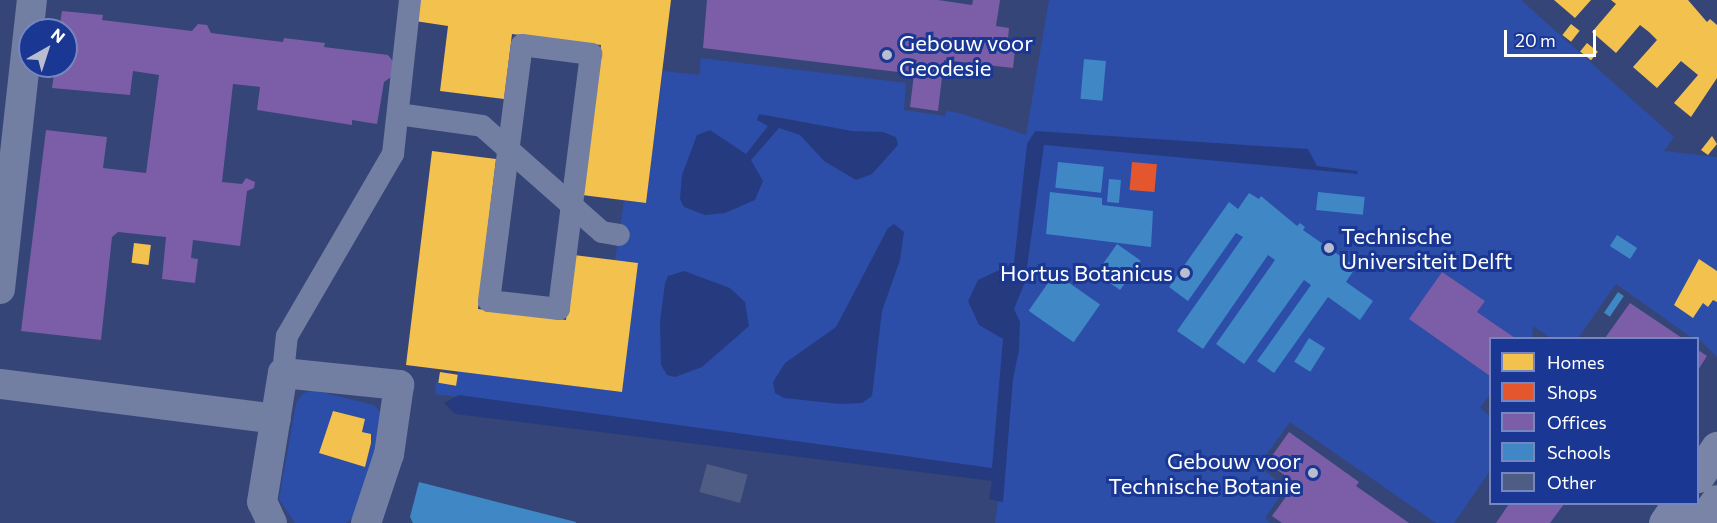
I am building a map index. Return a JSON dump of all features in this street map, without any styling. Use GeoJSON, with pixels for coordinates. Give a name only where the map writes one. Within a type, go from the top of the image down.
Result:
{"type":"FeatureCollection","features":[{"type":"Feature","properties":{"kind":"main road"},"geometry":{"type":"LineString","coordinates":[[1699,475],[1717,448]]}},
{"type":"Feature","properties":{"kind":"main road"},"geometry":{"type":"LineString","coordinates":[[1701,523],[1717,501]]}},
{"type":"Feature","properties":{"kind":"main road"},"geometry":{"type":"LineString","coordinates":[[1665,523],[1677,505]]}},
{"type":"Feature","properties":{"kind":"street"},"geometry":{"type":"LineString","coordinates":[[0,289],[32,0]]}},
{"type":"Feature","properties":{"kind":"street"},"geometry":{"type":"LineString","coordinates":[[272,523],[262,502],[287,336],[393,154],[410,0]]}},
{"type":"Feature","properties":{"kind":"street"},"geometry":{"type":"LineString","coordinates":[[522,45],[591,54],[572,205],[559,309],[489,301],[522,45]]}},
{"type":"Feature","properties":{"kind":"street"},"geometry":{"type":"LineString","coordinates":[[398,114],[482,126],[602,232],[619,235]]}},
{"type":"Feature","properties":{"kind":"street"},"geometry":{"type":"LineString","coordinates":[[283,374],[399,385],[389,454],[366,523]]}},
{"type":"Feature","properties":{"kind":"street"},"geometry":{"type":"LineString","coordinates":[[0,384],[276,419]]}},
{"type":"Feature","properties":{"kind":"shaded area","name":"Hortus Botanicus"},"geometry":{"type":"Polygon","coordinates":[[[1049,0],[1521,0],[1674,137],[1664,151],[1717,157],[1717,357],[1699,337],[1691,337],[1616,284],[1579,337],[1550,337],[1533,326],[1532,337],[1514,337],[1477,312],[1485,301],[1442,272],[1410,319],[1489,375],[1489,395],[1480,408],[1489,415],[1489,472],[1454,523],[1436,523],[1290,422],[1258,466],[1286,487],[1265,518],[1271,523],[995,523],[1002,474],[913,457],[435,394],[436,382],[456,385],[458,371],[621,392],[638,263],[615,260],[624,201],[646,203],[663,71],[699,75],[701,58],[906,83],[904,110],[945,116],[946,111],[959,113],[1026,135],[1049,0]]]}},
{"type":"Feature","properties":{"kind":"shaded area"},"geometry":{"type":"Polygon","coordinates":[[[759,114],[852,131],[883,132],[896,137],[898,145],[872,174],[856,180],[824,161],[800,135],[779,128],[751,160],[763,181],[755,200],[725,213],[705,215],[684,207],[680,199],[682,175],[697,135],[710,130],[746,154],[768,126],[757,120],[759,114]]]}},
{"type":"Feature","properties":{"kind":"shaded area"},"geometry":{"type":"Polygon","coordinates":[[[1035,131],[1308,149],[1317,166],[1357,171],[1358,174],[1044,145],[1025,282],[1014,309],[1020,322],[1019,350],[1013,379],[1003,502],[989,499],[992,481],[455,414],[444,403],[459,395],[992,468],[1003,339],[979,325],[968,301],[978,280],[1014,263],[1027,144],[1035,131]]]}},
{"type":"Feature","properties":{"kind":"shaded area"},"geometry":{"type":"Polygon","coordinates":[[[894,224],[904,232],[900,260],[882,311],[872,396],[862,403],[840,404],[784,398],[775,393],[773,382],[785,363],[836,327],[888,228],[894,224]]]}},
{"type":"Feature","properties":{"kind":"shaded area"},"geometry":{"type":"Polygon","coordinates":[[[684,271],[730,288],[745,302],[749,326],[702,367],[675,377],[667,375],[661,365],[660,322],[668,276],[684,271]]]}},
{"type":"Feature","properties":{"kind":"shaded area"},"geometry":{"type":"Polygon","coordinates":[[[312,390],[374,405],[381,413],[383,423],[357,514],[346,523],[295,523],[279,499],[296,404],[302,394],[312,390]],[[333,411],[319,453],[365,467],[371,434],[362,432],[365,419],[333,411]]]}},
{"type":"Feature","properties":{"kind":"building: Homes"},"geometry":{"type":"Polygon","coordinates":[[[418,0],[671,0],[646,203],[582,195],[601,45],[512,34],[504,99],[440,91],[448,26],[415,21],[418,0]]]}},
{"type":"Feature","properties":{"kind":"building: Homes"},"geometry":{"type":"Polygon","coordinates":[[[1554,0],[1591,0],[1575,18],[1554,0]]]}},
{"type":"Feature","properties":{"kind":"building: Homes"},"geometry":{"type":"Polygon","coordinates":[[[1611,0],[1688,0],[1707,22],[1710,19],[1717,25],[1717,78],[1691,117],[1674,103],[1698,75],[1681,61],[1657,88],[1633,67],[1657,40],[1649,32],[1640,25],[1616,53],[1592,32],[1616,4],[1611,0]]]}},
{"type":"Feature","properties":{"kind":"building: Homes"},"geometry":{"type":"Polygon","coordinates":[[[1571,24],[1580,31],[1571,42],[1562,35],[1571,24]]]}},
{"type":"Feature","properties":{"kind":"building: Homes"},"geometry":{"type":"Polygon","coordinates":[[[1587,43],[1598,52],[1591,60],[1580,52],[1587,43]]]}},
{"type":"Feature","properties":{"kind":"building: Homes"},"geometry":{"type":"Polygon","coordinates":[[[1712,136],[1717,144],[1708,155],[1701,150],[1712,136]]]}},
{"type":"Feature","properties":{"kind":"building: Homes"},"geometry":{"type":"Polygon","coordinates":[[[432,151],[496,159],[478,309],[566,320],[574,255],[638,263],[622,392],[406,365],[432,151]]]}},
{"type":"Feature","properties":{"kind":"building: Homes"},"geometry":{"type":"Polygon","coordinates":[[[134,243],[151,245],[148,265],[132,263],[134,243]]]}},
{"type":"Feature","properties":{"kind":"building: Homes"},"geometry":{"type":"Polygon","coordinates":[[[1699,259],[1717,271],[1717,302],[1713,300],[1708,307],[1703,303],[1693,318],[1674,305],[1699,259]]]}},
{"type":"Feature","properties":{"kind":"building: Homes"},"geometry":{"type":"Polygon","coordinates":[[[440,372],[458,375],[456,386],[438,383],[440,372]]]}},
{"type":"Feature","properties":{"kind":"building: Homes"},"geometry":{"type":"Polygon","coordinates":[[[333,411],[365,419],[362,432],[371,434],[371,443],[365,467],[319,453],[333,411]]]}},
{"type":"Feature","properties":{"kind":"building: Shops"},"geometry":{"type":"Polygon","coordinates":[[[1132,162],[1157,164],[1154,192],[1130,190],[1132,162]]]}},
{"type":"Feature","properties":{"kind":"building: Offices","name":"Gebouw voor Geodesie"},"geometry":{"type":"Polygon","coordinates":[[[707,0],[938,0],[972,5],[973,0],[1000,0],[996,26],[1009,28],[1007,49],[1015,50],[1013,68],[944,60],[938,111],[910,107],[914,74],[703,48],[707,0]]]}},
{"type":"Feature","properties":{"kind":"building: Offices"},"geometry":{"type":"Polygon","coordinates":[[[62,11],[103,15],[102,20],[192,31],[198,24],[207,25],[211,33],[283,42],[284,38],[325,43],[324,47],[388,55],[395,64],[394,75],[384,82],[377,124],[352,120],[352,125],[257,110],[260,87],[233,84],[222,182],[242,184],[246,178],[255,182],[254,188],[247,191],[240,246],[193,240],[191,258],[198,259],[195,283],[162,279],[166,237],[118,232],[112,237],[101,340],[21,331],[46,130],[107,137],[103,168],[146,173],[159,75],[133,71],[130,95],[52,88],[53,78],[78,78],[78,18],[61,18],[62,11]]]}},
{"type":"Feature","properties":{"kind":"building: Offices"},"geometry":{"type":"Polygon","coordinates":[[[1442,272],[1485,301],[1477,312],[1514,337],[1489,337],[1489,375],[1409,319],[1442,272]]]}},
{"type":"Feature","properties":{"kind":"building: Offices"},"geometry":{"type":"Polygon","coordinates":[[[1630,303],[1681,337],[1606,337],[1630,303]]]}},
{"type":"Feature","properties":{"kind":"building: Offices"},"geometry":{"type":"Polygon","coordinates":[[[1699,351],[1707,356],[1699,368],[1699,351]]]}},
{"type":"Feature","properties":{"kind":"building: Offices","name":"Gebouw voor Technische Botanie"},"geometry":{"type":"Polygon","coordinates":[[[1289,432],[1359,482],[1356,486],[1409,523],[1282,523],[1272,516],[1296,483],[1267,463],[1289,432]]]}},
{"type":"Feature","properties":{"kind":"building: Offices"},"geometry":{"type":"Polygon","coordinates":[[[1508,505],[1563,505],[1550,523],[1496,523],[1508,505]]]}},
{"type":"Feature","properties":{"kind":"building: Schools"},"geometry":{"type":"Polygon","coordinates":[[[1084,59],[1106,61],[1102,101],[1081,99],[1084,59]]]}},
{"type":"Feature","properties":{"kind":"building: Schools"},"geometry":{"type":"Polygon","coordinates":[[[1058,162],[1104,167],[1101,193],[1055,188],[1058,162]]]}},
{"type":"Feature","properties":{"kind":"building: Schools"},"geometry":{"type":"Polygon","coordinates":[[[1109,179],[1121,180],[1119,203],[1107,202],[1109,179]]]}},
{"type":"Feature","properties":{"kind":"building: Schools"},"geometry":{"type":"Polygon","coordinates":[[[1050,192],[1102,198],[1102,205],[1153,211],[1151,247],[1046,234],[1050,192]]]}},
{"type":"Feature","properties":{"kind":"building: Schools"},"geometry":{"type":"Polygon","coordinates":[[[1318,192],[1365,197],[1363,215],[1316,210],[1318,192]]]}},
{"type":"Feature","properties":{"kind":"building: Schools"},"geometry":{"type":"Polygon","coordinates":[[[1249,193],[1259,199],[1261,196],[1297,226],[1300,223],[1305,227],[1303,230],[1356,267],[1346,282],[1373,301],[1360,320],[1328,297],[1274,373],[1257,361],[1311,285],[1304,280],[1244,364],[1216,344],[1275,260],[1268,255],[1203,349],[1177,331],[1243,237],[1236,233],[1188,301],[1169,287],[1229,202],[1238,209],[1249,193]]]}},
{"type":"Feature","properties":{"kind":"building: Schools"},"geometry":{"type":"Polygon","coordinates":[[[1617,235],[1637,248],[1630,259],[1610,246],[1617,235]]]}},
{"type":"Feature","properties":{"kind":"building: Schools"},"geometry":{"type":"Polygon","coordinates":[[[1117,244],[1141,261],[1120,290],[1096,273],[1117,244]]]}},
{"type":"Feature","properties":{"kind":"building: Schools"},"geometry":{"type":"Polygon","coordinates":[[[1055,273],[1100,305],[1074,342],[1029,311],[1055,273]]]}},
{"type":"Feature","properties":{"kind":"building: Schools"},"geometry":{"type":"Polygon","coordinates":[[[1618,292],[1624,296],[1610,317],[1604,313],[1618,292]]]}},
{"type":"Feature","properties":{"kind":"building: Schools"},"geometry":{"type":"Polygon","coordinates":[[[1309,338],[1325,348],[1310,372],[1294,362],[1309,338]]]}},
{"type":"Feature","properties":{"kind":"building: Schools"},"geometry":{"type":"Polygon","coordinates":[[[419,482],[576,523],[413,523],[410,517],[419,482]]]}},
{"type":"Feature","properties":{"kind":"building: Other"},"geometry":{"type":"Polygon","coordinates":[[[707,464],[748,475],[740,503],[699,492],[707,464]]]}},
{"type":"Feature","properties":{"kind":"place","name":"Gebouw voor Geodesie"},"geometry":{"type":"Point","coordinates":[887,55]}},
{"type":"Feature","properties":{"kind":"place","name":"Technische Universiteit Delft"},"geometry":{"type":"Point","coordinates":[1329,248]}},
{"type":"Feature","properties":{"kind":"place","name":"Hortus Botanicus"},"geometry":{"type":"Point","coordinates":[1185,273]}},
{"type":"Feature","properties":{"kind":"place","name":"Gebouw voor Technische Botanie"},"geometry":{"type":"Point","coordinates":[1313,473]}}]}
